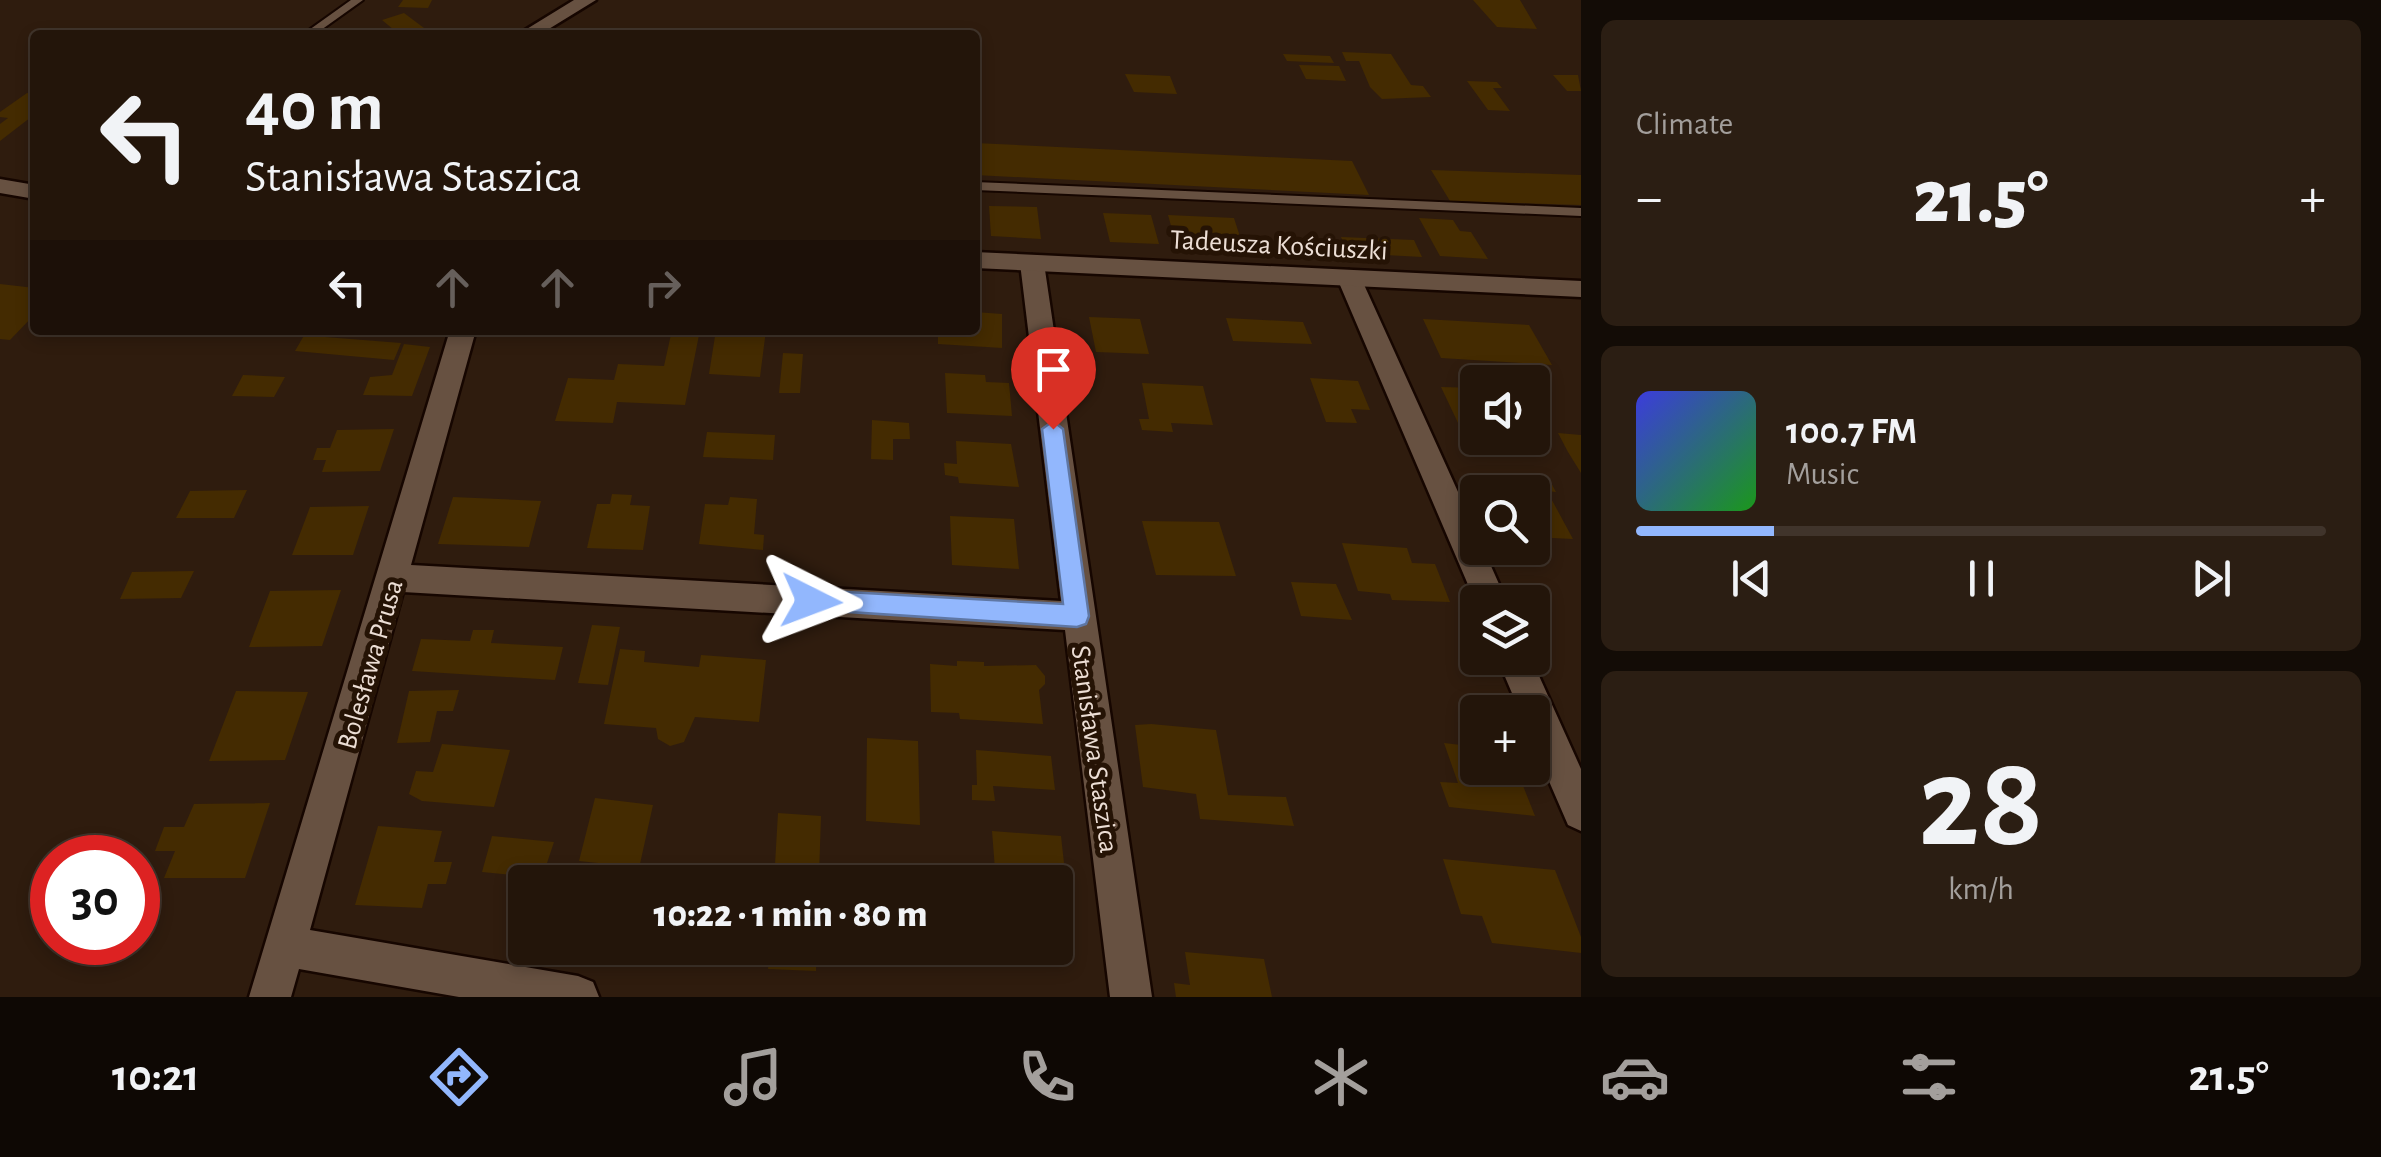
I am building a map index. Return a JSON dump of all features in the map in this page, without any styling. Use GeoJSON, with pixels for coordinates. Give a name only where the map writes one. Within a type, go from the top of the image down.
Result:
{"type":"FeatureCollection","features":[{"type":"Feature","properties":{"kind":"street"},"geometry":{"type":"LineString","coordinates":[[535,30],[587,0]]}},
{"type":"Feature","properties":{"kind":"street"},"geometry":{"type":"LineString","coordinates":[[0,186],[30,191]]}},
{"type":"Feature","properties":{"kind":"street","name":"Tadeusza Kościuszki"},"geometry":{"type":"LineString","coordinates":[[980,260],[1581,289]]}},
{"type":"Feature","properties":{"kind":"street","name":"Stanisława Staszica"},"geometry":{"type":"LineString","coordinates":[[1032,263],[1131,997]]}},
{"type":"Feature","properties":{"kind":"street"},"geometry":{"type":"LineString","coordinates":[[1348,278],[1483,585]]}},
{"type":"Feature","properties":{"kind":"street","name":"Bolesława Prusa"},"geometry":{"type":"LineString","coordinates":[[270,997],[462,335]]}},
{"type":"Feature","properties":{"kind":"street"},"geometry":{"type":"LineString","coordinates":[[394,578],[1077,616]]}},
{"type":"Feature","properties":{"kind":"street"},"geometry":{"type":"LineString","coordinates":[[1521,675],[1581,812]]}},
{"type":"Feature","properties":{"kind":"street"},"geometry":{"type":"LineString","coordinates":[[285,946],[578,997]]}},
{"type":"Feature","properties":{"kind":"lane"},"geometry":{"type":"LineString","coordinates":[[314,30],[358,0]]}},
{"type":"Feature","properties":{"kind":"lane"},"geometry":{"type":"LineString","coordinates":[[980,186],[1581,212]]}},
{"type":"Feature","properties":{"kind":"building"},"geometry":{"type":"Polygon","coordinates":[[[403,0],[432,0],[428,8],[398,7],[403,0]]]}},
{"type":"Feature","properties":{"kind":"building"},"geometry":{"type":"Polygon","coordinates":[[[1473,0],[1520,0],[1537,29],[1497,27],[1473,0]]]}},
{"type":"Feature","properties":{"kind":"building"},"geometry":{"type":"Polygon","coordinates":[[[404,13],[424,28],[446,30],[394,30],[382,20],[404,13]]]}},
{"type":"Feature","properties":{"kind":"building"},"geometry":{"type":"Polygon","coordinates":[[[1342,52],[1391,54],[1411,85],[1423,86],[1431,97],[1382,99],[1370,87],[1359,61],[1346,61],[1342,52]]]}},
{"type":"Feature","properties":{"kind":"building"},"geometry":{"type":"Polygon","coordinates":[[[1283,54],[1330,56],[1334,63],[1287,61],[1283,54]]]}},
{"type":"Feature","properties":{"kind":"building"},"geometry":{"type":"Polygon","coordinates":[[[1299,65],[1339,66],[1346,81],[1306,79],[1299,65]]]}},
{"type":"Feature","properties":{"kind":"building"},"geometry":{"type":"Polygon","coordinates":[[[1125,74],[1170,76],[1177,94],[1134,92],[1125,74]]]}},
{"type":"Feature","properties":{"kind":"building"},"geometry":{"type":"Polygon","coordinates":[[[1553,75],[1578,75],[1581,91],[1567,91],[1553,75]]]}},
{"type":"Feature","properties":{"kind":"building"},"geometry":{"type":"Polygon","coordinates":[[[1467,81],[1497,82],[1502,88],[1493,88],[1510,111],[1488,110],[1467,81]]]}},
{"type":"Feature","properties":{"kind":"building"},"geometry":{"type":"Polygon","coordinates":[[[30,94],[30,118],[0,141],[0,124],[8,118],[0,117],[0,112],[30,94]]]}},
{"type":"Feature","properties":{"kind":"building"},"geometry":{"type":"Polygon","coordinates":[[[980,143],[1352,161],[1369,195],[980,175],[980,143]]]}},
{"type":"Feature","properties":{"kind":"building"},"geometry":{"type":"Polygon","coordinates":[[[1431,170],[1581,175],[1581,205],[1450,201],[1431,170]]]}},
{"type":"Feature","properties":{"kind":"building"},"geometry":{"type":"Polygon","coordinates":[[[989,206],[1037,207],[1041,239],[991,236],[989,206]]]}},
{"type":"Feature","properties":{"kind":"building"},"geometry":{"type":"Polygon","coordinates":[[[1103,213],[1151,215],[1159,244],[1110,242],[1103,213]]]}},
{"type":"Feature","properties":{"kind":"building"},"geometry":{"type":"Polygon","coordinates":[[[1168,215],[1234,218],[1242,243],[1175,240],[1168,215]]]}},
{"type":"Feature","properties":{"kind":"building"},"geometry":{"type":"Polygon","coordinates":[[[1419,218],[1453,220],[1460,231],[1471,232],[1488,259],[1440,256],[1419,218]]]}},
{"type":"Feature","properties":{"kind":"building"},"geometry":{"type":"Polygon","coordinates":[[[1341,237],[1414,240],[1422,257],[1348,253],[1341,237]]]}},
{"type":"Feature","properties":{"kind":"building"},"geometry":{"type":"Polygon","coordinates":[[[0,284],[30,287],[30,319],[10,340],[0,339],[0,284]]]}},
{"type":"Feature","properties":{"kind":"building"},"geometry":{"type":"Polygon","coordinates":[[[980,312],[1002,314],[1002,348],[938,344],[938,335],[980,335],[980,312]]]}},
{"type":"Feature","properties":{"kind":"building"},"geometry":{"type":"Polygon","coordinates":[[[1089,317],[1140,319],[1149,354],[1096,352],[1089,317]]]}},
{"type":"Feature","properties":{"kind":"building"},"geometry":{"type":"Polygon","coordinates":[[[1226,318],[1303,322],[1312,344],[1233,341],[1226,318]]]}},
{"type":"Feature","properties":{"kind":"building"},"geometry":{"type":"Polygon","coordinates":[[[1423,319],[1529,325],[1552,365],[1441,358],[1423,319]]]}},
{"type":"Feature","properties":{"kind":"building"},"geometry":{"type":"Polygon","coordinates":[[[304,335],[401,343],[394,360],[295,351],[304,335]]]}},
{"type":"Feature","properties":{"kind":"building"},"geometry":{"type":"Polygon","coordinates":[[[671,335],[699,335],[685,405],[617,402],[613,423],[555,421],[568,378],[614,380],[618,364],[664,366],[671,335]]]}},
{"type":"Feature","properties":{"kind":"building"},"geometry":{"type":"Polygon","coordinates":[[[715,335],[765,335],[760,377],[709,374],[715,335]]]}},
{"type":"Feature","properties":{"kind":"building"},"geometry":{"type":"Polygon","coordinates":[[[404,344],[430,347],[412,396],[363,395],[370,377],[392,375],[404,344]]]}},
{"type":"Feature","properties":{"kind":"building"},"geometry":{"type":"Polygon","coordinates":[[[783,353],[803,354],[800,393],[779,393],[783,353]]]}},
{"type":"Feature","properties":{"kind":"building"},"geometry":{"type":"Polygon","coordinates":[[[945,373],[985,375],[986,382],[1009,383],[1012,416],[947,413],[945,373]]]}},
{"type":"Feature","properties":{"kind":"building"},"geometry":{"type":"Polygon","coordinates":[[[243,375],[285,377],[274,397],[232,396],[243,375]]]}},
{"type":"Feature","properties":{"kind":"building"},"geometry":{"type":"Polygon","coordinates":[[[1310,378],[1358,381],[1370,410],[1351,409],[1357,423],[1326,422],[1310,378]]]}},
{"type":"Feature","properties":{"kind":"building"},"geometry":{"type":"Polygon","coordinates":[[[1142,383],[1203,386],[1213,425],[1171,423],[1173,432],[1142,430],[1139,419],[1149,419],[1142,383]]]}},
{"type":"Feature","properties":{"kind":"building"},"geometry":{"type":"Polygon","coordinates":[[[1441,387],[1460,388],[1459,425],[1441,387]]]}},
{"type":"Feature","properties":{"kind":"building"},"geometry":{"type":"Polygon","coordinates":[[[872,420],[909,423],[910,439],[893,439],[893,460],[871,459],[872,420]]]}},
{"type":"Feature","properties":{"kind":"building"},"geometry":{"type":"Polygon","coordinates":[[[394,429],[380,471],[322,472],[326,460],[313,460],[317,448],[330,448],[337,430],[394,429]]]}},
{"type":"Feature","properties":{"kind":"building"},"geometry":{"type":"Polygon","coordinates":[[[707,432],[775,435],[773,460],[703,457],[707,432]]]}},
{"type":"Feature","properties":{"kind":"building"},"geometry":{"type":"Polygon","coordinates":[[[1558,433],[1581,435],[1581,473],[1568,452],[1558,433]]]}},
{"type":"Feature","properties":{"kind":"building"},"geometry":{"type":"Polygon","coordinates":[[[956,441],[1011,444],[1019,487],[959,483],[958,477],[945,475],[944,463],[957,464],[956,441]]]}},
{"type":"Feature","properties":{"kind":"building"},"geometry":{"type":"Polygon","coordinates":[[[247,490],[234,518],[176,518],[190,491],[247,490]]]}},
{"type":"Feature","properties":{"kind":"building"},"geometry":{"type":"Polygon","coordinates":[[[612,494],[632,495],[630,505],[650,506],[643,550],[587,548],[597,504],[610,504],[612,494]]]}},
{"type":"Feature","properties":{"kind":"building"},"geometry":{"type":"Polygon","coordinates":[[[453,497],[541,501],[529,547],[438,544],[453,497]]]}},
{"type":"Feature","properties":{"kind":"building"},"geometry":{"type":"Polygon","coordinates":[[[730,497],[757,499],[754,534],[764,535],[763,550],[699,544],[705,504],[728,505],[730,497]]]}},
{"type":"Feature","properties":{"kind":"building"},"geometry":{"type":"Polygon","coordinates":[[[1550,497],[1573,539],[1550,538],[1550,497]]]}},
{"type":"Feature","properties":{"kind":"building"},"geometry":{"type":"Polygon","coordinates":[[[369,506],[353,555],[292,555],[310,507],[369,506]]]}},
{"type":"Feature","properties":{"kind":"building"},"geometry":{"type":"Polygon","coordinates":[[[950,516],[1014,519],[1019,569],[952,565],[950,516]]]}},
{"type":"Feature","properties":{"kind":"building"},"geometry":{"type":"Polygon","coordinates":[[[1142,521],[1219,522],[1236,576],[1156,575],[1142,521]]]}},
{"type":"Feature","properties":{"kind":"building"},"geometry":{"type":"Polygon","coordinates":[[[1342,543],[1407,548],[1412,563],[1435,564],[1450,602],[1392,600],[1390,594],[1358,591],[1342,543]]]}},
{"type":"Feature","properties":{"kind":"building"},"geometry":{"type":"Polygon","coordinates":[[[194,571],[181,598],[120,599],[132,572],[194,571]]]}},
{"type":"Feature","properties":{"kind":"building"},"geometry":{"type":"Polygon","coordinates":[[[1291,582],[1336,584],[1352,620],[1301,616],[1291,582]]]}},
{"type":"Feature","properties":{"kind":"building"},"geometry":{"type":"Polygon","coordinates":[[[341,590],[322,646],[249,647],[270,591],[341,590]]]}},
{"type":"Feature","properties":{"kind":"building"},"geometry":{"type":"Polygon","coordinates":[[[592,625],[620,627],[608,685],[578,683],[592,625]]]}},
{"type":"Feature","properties":{"kind":"building"},"geometry":{"type":"Polygon","coordinates":[[[473,630],[494,630],[491,643],[563,647],[555,680],[412,671],[421,639],[470,641],[473,630]]]}},
{"type":"Feature","properties":{"kind":"building"},"geometry":{"type":"Polygon","coordinates":[[[620,649],[645,651],[644,662],[699,667],[701,655],[766,660],[759,722],[695,717],[684,742],[670,746],[658,739],[656,728],[604,724],[620,649]]]}},
{"type":"Feature","properties":{"kind":"building"},"geometry":{"type":"Polygon","coordinates":[[[957,661],[984,662],[984,666],[1036,665],[1045,676],[1045,684],[1039,690],[1043,724],[960,719],[959,713],[931,712],[930,664],[957,666],[957,661]]]}},
{"type":"Feature","properties":{"kind":"building"},"geometry":{"type":"Polygon","coordinates":[[[459,690],[453,711],[437,711],[430,742],[397,743],[409,691],[459,690]]]}},
{"type":"Feature","properties":{"kind":"building"},"geometry":{"type":"Polygon","coordinates":[[[236,691],[308,692],[285,760],[209,761],[236,691]]]}},
{"type":"Feature","properties":{"kind":"building"},"geometry":{"type":"Polygon","coordinates":[[[1135,725],[1216,730],[1228,795],[1286,797],[1294,826],[1200,819],[1196,794],[1143,787],[1135,725]]]}},
{"type":"Feature","properties":{"kind":"building"},"geometry":{"type":"Polygon","coordinates":[[[867,738],[918,741],[920,825],[866,821],[867,738]]]}},
{"type":"Feature","properties":{"kind":"building"},"geometry":{"type":"Polygon","coordinates":[[[1444,743],[1460,745],[1460,785],[1523,785],[1535,816],[1449,807],[1440,782],[1458,783],[1444,743]]]}},
{"type":"Feature","properties":{"kind":"building"},"geometry":{"type":"Polygon","coordinates":[[[442,744],[510,750],[494,807],[422,801],[409,794],[416,771],[433,772],[442,744]]]}},
{"type":"Feature","properties":{"kind":"building"},"geometry":{"type":"Polygon","coordinates":[[[976,750],[1051,756],[1055,790],[993,786],[995,801],[972,800],[972,785],[977,785],[976,750]]]}},
{"type":"Feature","properties":{"kind":"building"},"geometry":{"type":"Polygon","coordinates":[[[595,798],[653,805],[640,865],[579,861],[595,798]]]}},
{"type":"Feature","properties":{"kind":"building"},"geometry":{"type":"Polygon","coordinates":[[[270,803],[245,878],[164,878],[175,851],[160,851],[164,827],[184,827],[194,804],[270,803]]]}},
{"type":"Feature","properties":{"kind":"building"},"geometry":{"type":"Polygon","coordinates":[[[778,813],[821,816],[819,865],[775,865],[778,813]]]}},
{"type":"Feature","properties":{"kind":"building"},"geometry":{"type":"Polygon","coordinates":[[[378,826],[442,831],[434,862],[452,862],[446,884],[428,884],[422,908],[355,905],[378,826]]]}},
{"type":"Feature","properties":{"kind":"building"},"geometry":{"type":"Polygon","coordinates":[[[992,831],[1061,836],[1064,865],[995,865],[992,831]]]}},
{"type":"Feature","properties":{"kind":"building"},"geometry":{"type":"Polygon","coordinates":[[[492,836],[554,842],[546,865],[508,865],[508,875],[482,872],[492,836]]]}},
{"type":"Feature","properties":{"kind":"building"},"geometry":{"type":"Polygon","coordinates":[[[1443,859],[1555,870],[1581,937],[1581,953],[1492,943],[1482,916],[1461,914],[1443,859]]]}},
{"type":"Feature","properties":{"kind":"building"},"geometry":{"type":"Polygon","coordinates":[[[1185,952],[1264,959],[1272,997],[1176,997],[1174,983],[1190,985],[1185,952]]]}},
{"type":"Feature","properties":{"kind":"building"},"geometry":{"type":"Polygon","coordinates":[[[768,965],[816,965],[816,971],[768,969],[768,965]]]}},
{"type":"Feature","properties":{"kind":"route"},"geometry":{"type":"LineString","coordinates":[[811,601],[1077,616],[1053,429]]}}]}
